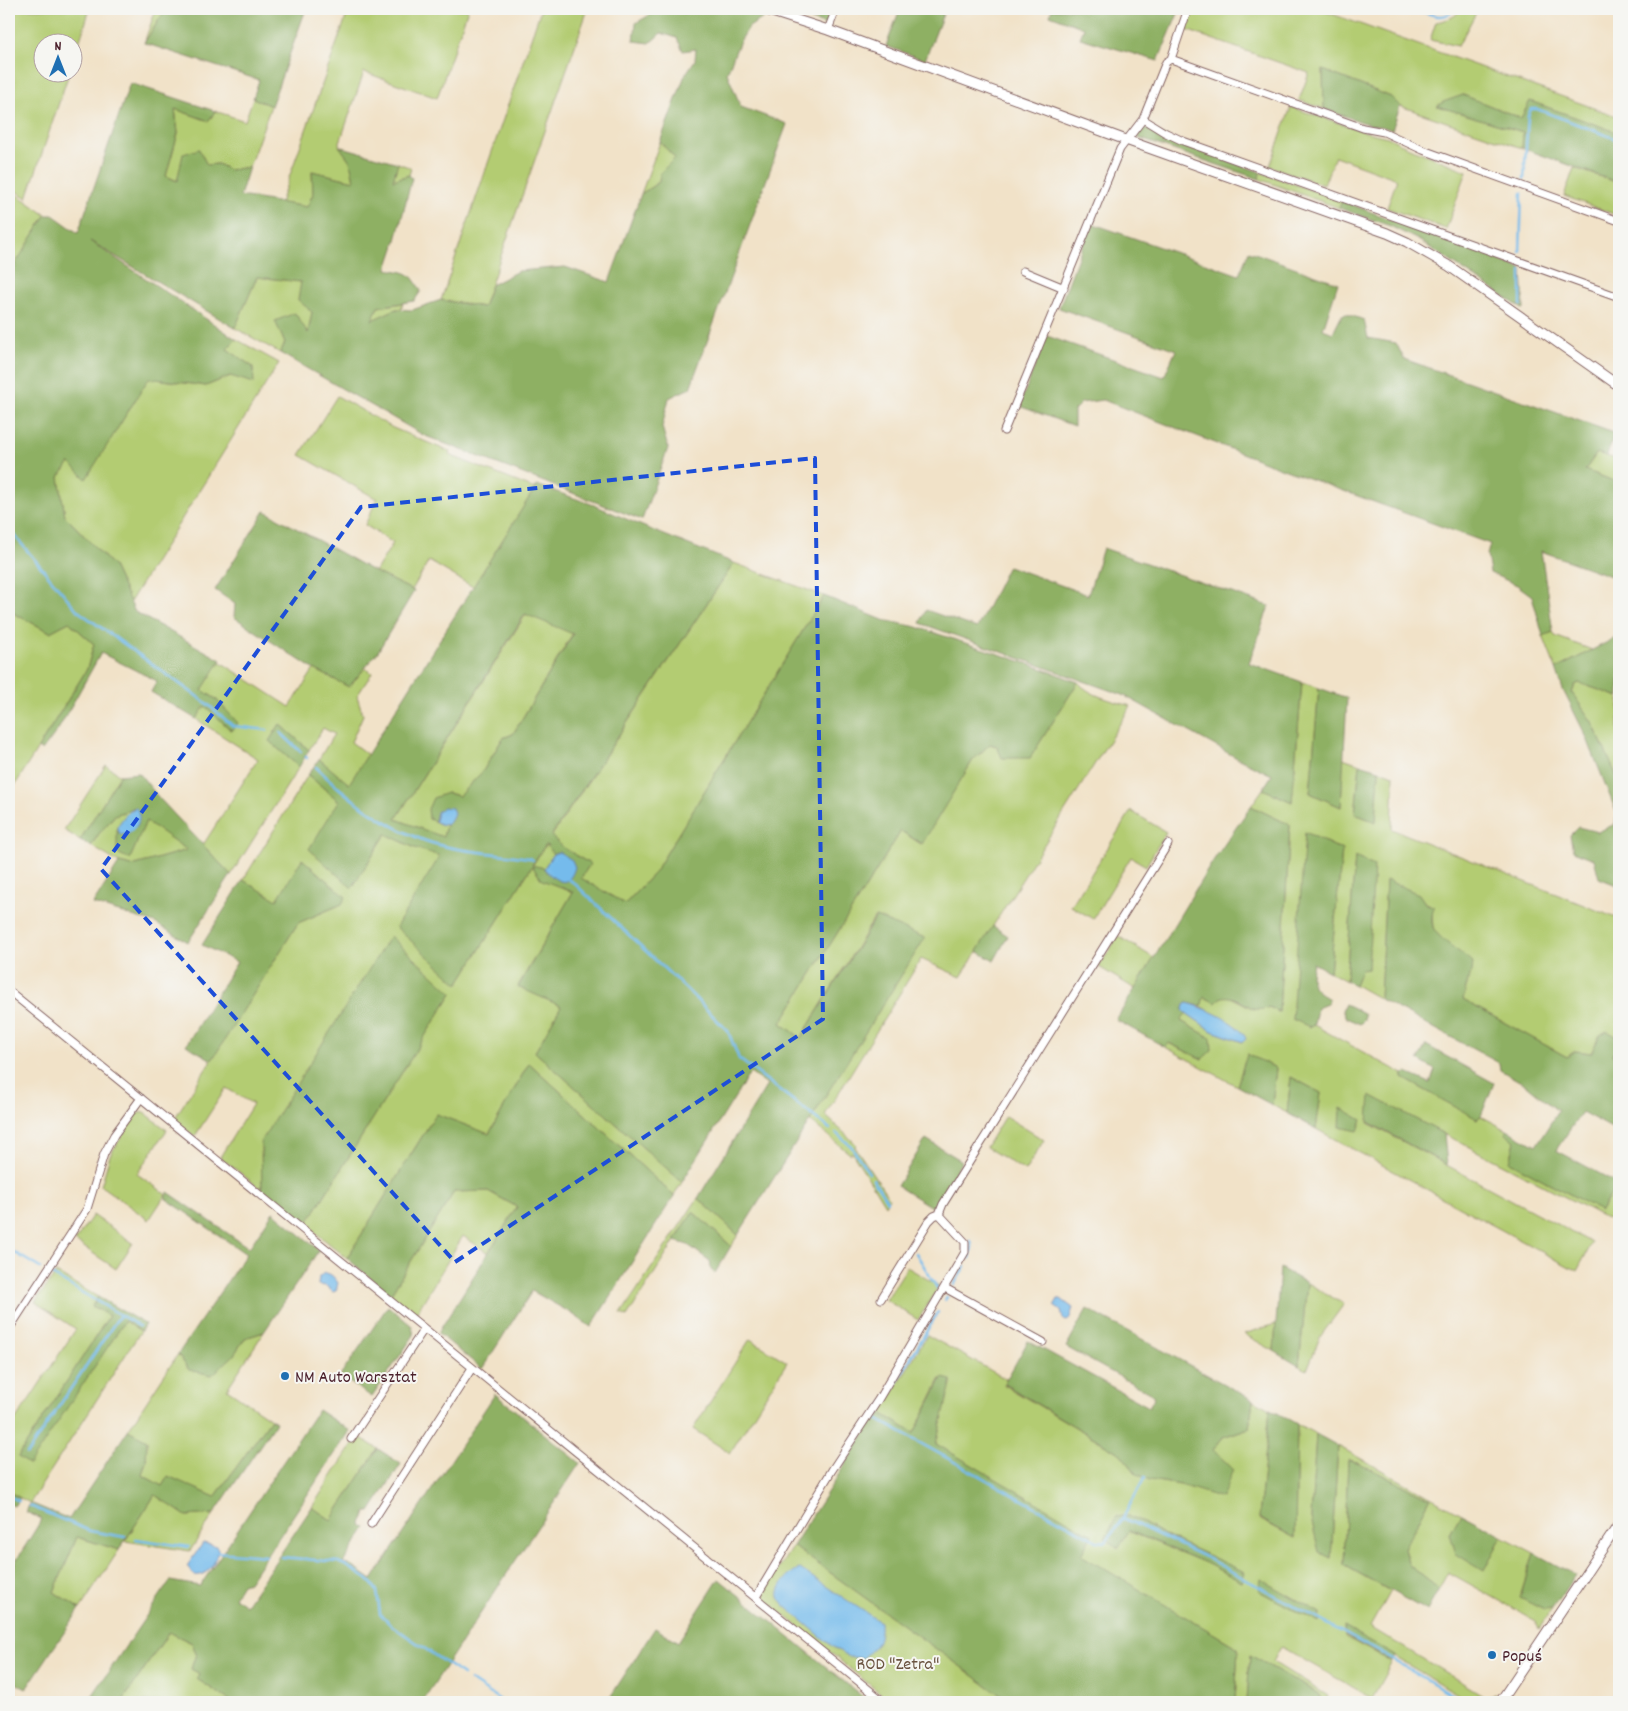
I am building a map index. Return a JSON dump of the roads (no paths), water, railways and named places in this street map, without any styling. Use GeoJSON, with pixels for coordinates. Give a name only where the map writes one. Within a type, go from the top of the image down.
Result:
{"type":"FeatureCollection","features":[{"type":"Feature","properties":{"kind":"street"},"geometry":{"type":"LineString","coordinates":[[763,9],[828,30],[1126,140],[1345,217],[1407,242],[1449,266],[1619,386]]}},
{"type":"Feature","properties":{"kind":"street"},"geometry":{"type":"LineString","coordinates":[[828,30],[836,9]]}},
{"type":"Feature","properties":{"kind":"street"},"geometry":{"type":"LineString","coordinates":[[1004,431],[1120,149],[1143,119],[1166,62],[1171,59],[1188,9]]}},
{"type":"Feature","properties":{"kind":"street"},"geometry":{"type":"LineString","coordinates":[[1171,59],[1363,128],[1384,132],[1423,150],[1619,221]]}},
{"type":"Feature","properties":{"kind":"street"},"geometry":{"type":"LineString","coordinates":[[1143,119],[1183,141],[1619,297]]}},
{"type":"Feature","properties":{"kind":"street"},"geometry":{"type":"LineString","coordinates":[[1023,271],[1064,288]]}},
{"type":"Feature","properties":{"kind":"street"},"geometry":{"type":"LineString","coordinates":[[881,1299],[929,1221],[939,1214],[943,1204],[1168,844]]}},
{"type":"Feature","properties":{"kind":"street"},"geometry":{"type":"LineString","coordinates":[[9,991],[884,1702]]}},
{"type":"Feature","properties":{"kind":"street"},"geometry":{"type":"LineString","coordinates":[[9,1329],[87,1209],[104,1154],[114,1135],[141,1098]]}},
{"type":"Feature","properties":{"kind":"street"},"geometry":{"type":"LineString","coordinates":[[756,1597],[832,1470],[878,1400],[965,1252],[965,1242],[939,1214]]}},
{"type":"Feature","properties":{"kind":"street"},"geometry":{"type":"LineString","coordinates":[[945,1288],[1043,1342]]}},
{"type":"Feature","properties":{"kind":"street"},"geometry":{"type":"LineString","coordinates":[[351,1439],[424,1329]]}},
{"type":"Feature","properties":{"kind":"street"},"geometry":{"type":"LineString","coordinates":[[371,1524],[472,1368]]}},
{"type":"Feature","properties":{"kind":"street"},"geometry":{"type":"LineString","coordinates":[[1500,1702],[1619,1524]]}},
{"type":"Feature","properties":{"kind":"water"},"geometry":{"type":"Polygon","coordinates":[[[136,807],[139,816],[137,826],[127,835],[120,834],[117,827],[125,816],[136,807]]]}},
{"type":"Feature","properties":{"kind":"water"},"geometry":{"type":"Polygon","coordinates":[[[443,807],[452,808],[454,813],[446,825],[435,821],[437,812],[443,807]]]}},
{"type":"Feature","properties":{"kind":"water"},"geometry":{"type":"Polygon","coordinates":[[[559,852],[572,860],[575,867],[569,879],[563,882],[555,879],[544,868],[553,854],[559,852]]]}},
{"type":"Feature","properties":{"kind":"water"},"geometry":{"type":"Polygon","coordinates":[[[1187,1003],[1230,1022],[1243,1033],[1246,1039],[1243,1042],[1212,1031],[1183,1010],[1184,1005],[1187,1003]]]}},
{"type":"Feature","properties":{"kind":"water"},"geometry":{"type":"Polygon","coordinates":[[[324,1273],[332,1276],[338,1283],[336,1291],[333,1292],[326,1286],[318,1285],[319,1277],[324,1273]]]}},
{"type":"Feature","properties":{"kind":"water"},"geometry":{"type":"Polygon","coordinates":[[[1058,1299],[1061,1299],[1073,1308],[1069,1320],[1063,1319],[1061,1311],[1054,1306],[1058,1299]]]}},
{"type":"Feature","properties":{"kind":"water"},"geometry":{"type":"Polygon","coordinates":[[[203,1543],[216,1546],[218,1549],[217,1554],[207,1571],[203,1574],[194,1575],[187,1566],[203,1543]]]}},
{"type":"Feature","properties":{"kind":"water"},"geometry":{"type":"Polygon","coordinates":[[[800,1569],[880,1622],[879,1639],[872,1650],[863,1658],[849,1657],[833,1647],[781,1601],[779,1593],[782,1584],[792,1573],[800,1569]]]}},
{"type":"Feature","properties":{"kind":"waterway"},"geometry":{"type":"LineString","coordinates":[[1416,9],[1436,16],[1446,15],[1455,9]]}},
{"type":"Feature","properties":{"kind":"waterway"},"geometry":{"type":"LineString","coordinates":[[1524,179],[1528,116],[1531,109],[1537,109],[1619,140]]}},
{"type":"Feature","properties":{"kind":"waterway"},"geometry":{"type":"LineString","coordinates":[[1520,252],[1522,193]]}},
{"type":"Feature","properties":{"kind":"waterway"},"geometry":{"type":"LineString","coordinates":[[1521,271],[1521,305]]}},
{"type":"Feature","properties":{"kind":"waterway"},"geometry":{"type":"LineString","coordinates":[[9,529],[78,611],[205,702],[233,726],[267,730]]}},
{"type":"Feature","properties":{"kind":"waterway"},"geometry":{"type":"LineString","coordinates":[[281,733],[301,752]]}},
{"type":"Feature","properties":{"kind":"waterway"},"geometry":{"type":"LineString","coordinates":[[316,767],[339,789],[366,809],[408,834],[448,847],[533,860]]}},
{"type":"Feature","properties":{"kind":"waterway"},"geometry":{"type":"LineString","coordinates":[[566,878],[574,883],[728,1031],[739,1059],[830,1129]]}},
{"type":"Feature","properties":{"kind":"waterway"},"geometry":{"type":"LineString","coordinates":[[836,1133],[851,1146],[869,1173]]}},
{"type":"Feature","properties":{"kind":"waterway"},"geometry":{"type":"LineString","coordinates":[[873,1179],[887,1201]]}},
{"type":"Feature","properties":{"kind":"waterway"},"geometry":{"type":"LineString","coordinates":[[970,1258],[971,1241]]}},
{"type":"Feature","properties":{"kind":"waterway"},"geometry":{"type":"LineString","coordinates":[[9,1249],[40,1268]]}},
{"type":"Feature","properties":{"kind":"waterway"},"geometry":{"type":"LineString","coordinates":[[916,1253],[937,1288]]}},
{"type":"Feature","properties":{"kind":"waterway"},"geometry":{"type":"LineString","coordinates":[[954,1285],[965,1266]]}},
{"type":"Feature","properties":{"kind":"waterway"},"geometry":{"type":"LineString","coordinates":[[52,1275],[139,1326]]}},
{"type":"Feature","properties":{"kind":"waterway"},"geometry":{"type":"LineString","coordinates":[[938,1312],[875,1418],[1097,1541],[1106,1542],[1123,1518],[1205,1557],[1395,1661],[1465,1702]]}},
{"type":"Feature","properties":{"kind":"waterway"},"geometry":{"type":"LineString","coordinates":[[27,1454],[120,1315]]}},
{"type":"Feature","properties":{"kind":"waterway"},"geometry":{"type":"LineString","coordinates":[[1123,1518],[1145,1477]]}},
{"type":"Feature","properties":{"kind":"waterway"},"geometry":{"type":"LineString","coordinates":[[9,1496],[19,1501]]}},
{"type":"Feature","properties":{"kind":"waterway"},"geometry":{"type":"LineString","coordinates":[[30,1506],[90,1531],[125,1537]]}},
{"type":"Feature","properties":{"kind":"waterway"},"geometry":{"type":"LineString","coordinates":[[136,1539],[189,1547]]}},
{"type":"Feature","properties":{"kind":"waterway"},"geometry":{"type":"LineString","coordinates":[[217,1552],[266,1556]]}},
{"type":"Feature","properties":{"kind":"waterway"},"geometry":{"type":"LineString","coordinates":[[281,1557],[338,1562],[347,1566],[372,1584],[377,1591],[380,1614],[391,1625],[463,1675]]}},
{"type":"Feature","properties":{"kind":"waterway"},"geometry":{"type":"LineString","coordinates":[[470,1680],[503,1702]]}},
{"type":"Feature","properties":{"kind":"place","name":"NM Auto Warsztat"},"geometry":{"type":"Point","coordinates":[285,1376]}},
{"type":"Feature","properties":{"kind":"place","name":"Popuś"},"geometry":{"type":"Point","coordinates":[1492,1655]}},
{"type":"Feature","properties":{"kind":"park label","name":"ROD \"Zetra\""},"geometry":{"type":"Point","coordinates":[898,1663]}}]}
